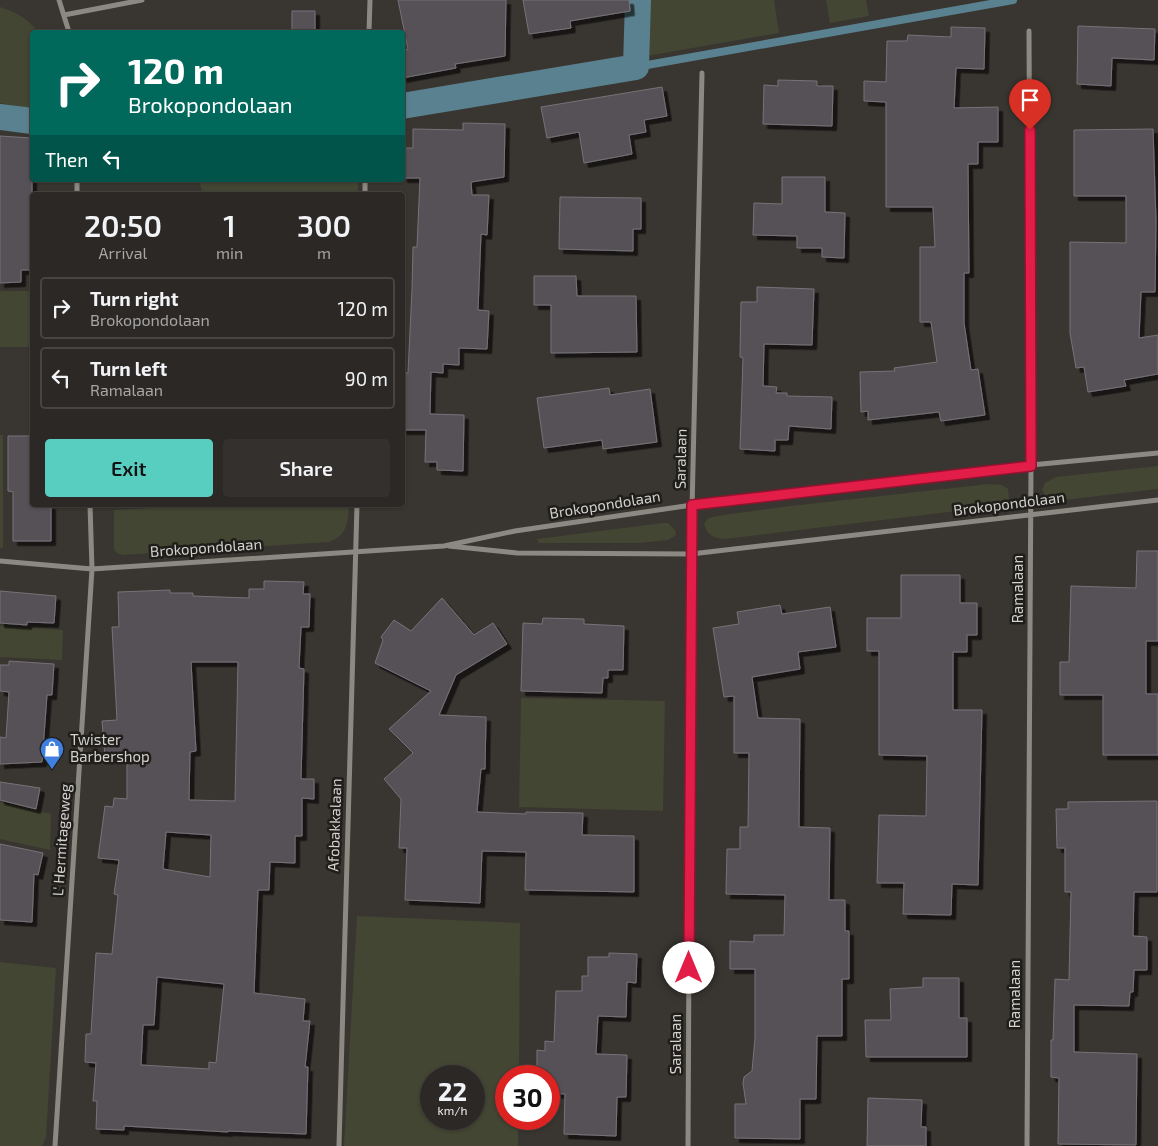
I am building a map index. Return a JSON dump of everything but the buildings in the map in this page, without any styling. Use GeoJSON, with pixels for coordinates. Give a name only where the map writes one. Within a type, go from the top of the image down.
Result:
{"type":"FeatureCollection","features":[{"type":"Feature","properties":{"kind":"street"},"geometry":{"type":"LineString","coordinates":[[59,0],[68,30]]}},
{"type":"Feature","properties":{"kind":"street"},"geometry":{"type":"LineString","coordinates":[[64,15],[142,0]]}},
{"type":"Feature","properties":{"kind":"street"},"geometry":{"type":"LineString","coordinates":[[369,30],[370,0]]}},
{"type":"Feature","properties":{"kind":"street","name":"Ramalaan"},"geometry":{"type":"LineString","coordinates":[[1027,1146],[1031,466],[1029,31]]}},
{"type":"Feature","properties":{"kind":"street","name":"Saralaan"},"geometry":{"type":"LineString","coordinates":[[688,1146],[691,554],[702,73]]}},
{"type":"Feature","properties":{"kind":"street","name":"Brokopondolaan"},"geometry":{"type":"LineString","coordinates":[[444,546],[515,531],[692,505],[1158,453]]}},
{"type":"Feature","properties":{"kind":"street","name":"Brokopondolaan"},"geometry":{"type":"LineString","coordinates":[[0,561],[92,568],[444,546],[518,554],[691,554],[1158,500]]}},
{"type":"Feature","properties":{"kind":"street","name":"L' Hermitageweg"},"geometry":{"type":"LineString","coordinates":[[55,1146],[92,568],[90,507]]}},
{"type":"Feature","properties":{"kind":"street","name":"Afobakkalaan"},"geometry":{"type":"LineString","coordinates":[[339,1146],[357,507]]}},
{"type":"Feature","properties":{"kind":"green space"},"geometry":{"type":"Polygon","coordinates":[[[642,0],[774,0],[779,33],[641,57],[642,0]]]}},
{"type":"Feature","properties":{"kind":"green space"},"geometry":{"type":"Polygon","coordinates":[[[826,0],[866,0],[869,16],[830,23],[826,0]]]}},
{"type":"Feature","properties":{"kind":"green space"},"geometry":{"type":"Polygon","coordinates":[[[0,7],[21,16],[36,30],[30,30],[30,109],[0,103],[0,7]]]}},
{"type":"Feature","properties":{"kind":"green space"},"geometry":{"type":"Polygon","coordinates":[[[200,182],[358,182],[358,192],[202,192],[200,182]]]}},
{"type":"Feature","properties":{"kind":"green space"},"geometry":{"type":"Polygon","coordinates":[[[0,291],[30,291],[30,347],[0,347],[0,291]]]}},
{"type":"Feature","properties":{"kind":"green space"},"geometry":{"type":"Polygon","coordinates":[[[0,435],[3,435],[3,548],[0,548],[0,435]]]}},
{"type":"Feature","properties":{"kind":"green space"},"geometry":{"type":"Polygon","coordinates":[[[1158,466],[1158,489],[1055,501],[1045,495],[1042,490],[1045,483],[1056,477],[1158,466]]]}},
{"type":"Feature","properties":{"kind":"green space"},"geometry":{"type":"Polygon","coordinates":[[[989,484],[1002,485],[1008,489],[1009,499],[1006,504],[725,539],[711,535],[704,523],[709,518],[717,516],[782,507],[989,484]]]}},
{"type":"Feature","properties":{"kind":"green space"},"geometry":{"type":"Polygon","coordinates":[[[170,507],[349,507],[348,518],[343,532],[340,536],[329,542],[123,555],[114,550],[114,510],[170,507]]]}},
{"type":"Feature","properties":{"kind":"green space"},"geometry":{"type":"Polygon","coordinates":[[[668,523],[675,530],[676,535],[668,540],[639,543],[539,543],[537,539],[668,523]]]}},
{"type":"Feature","properties":{"kind":"green space"},"geometry":{"type":"Polygon","coordinates":[[[0,626],[63,630],[62,660],[0,657],[0,626]]]}},
{"type":"Feature","properties":{"kind":"green space"},"geometry":{"type":"Polygon","coordinates":[[[521,698],[665,701],[663,811],[519,807],[521,698]]]}},
{"type":"Feature","properties":{"kind":"green space"},"geometry":{"type":"Polygon","coordinates":[[[0,802],[51,814],[50,850],[0,839],[0,802]]]}},
{"type":"Feature","properties":{"kind":"green space"},"geometry":{"type":"Polygon","coordinates":[[[357,916],[520,923],[519,1065],[495,1065],[495,1130],[518,1130],[518,1146],[344,1146],[357,916]]]}},
{"type":"Feature","properties":{"kind":"green space"},"geometry":{"type":"Polygon","coordinates":[[[0,962],[56,968],[46,1137],[42,1146],[0,1146],[0,962]]]}},
{"type":"Feature","properties":{"kind":"waterway"},"geometry":{"type":"LineString","coordinates":[[405,106],[636,67],[638,0]]}},
{"type":"Feature","properties":{"kind":"waterway"},"geometry":{"type":"LineString","coordinates":[[636,67],[1013,0]]}},
{"type":"Feature","properties":{"kind":"waterway"},"geometry":{"type":"LineString","coordinates":[[0,117],[30,121]]}},
{"type":"Feature","properties":{"kind":"place","name":"Twister Barbershop"},"geometry":{"type":"Point","coordinates":[52,770]}},
{"type":"Feature","properties":{"kind":"route"},"geometry":{"type":"LineString","coordinates":[[689,968],[692,505],[1031,466],[1030,130]]}}]}
